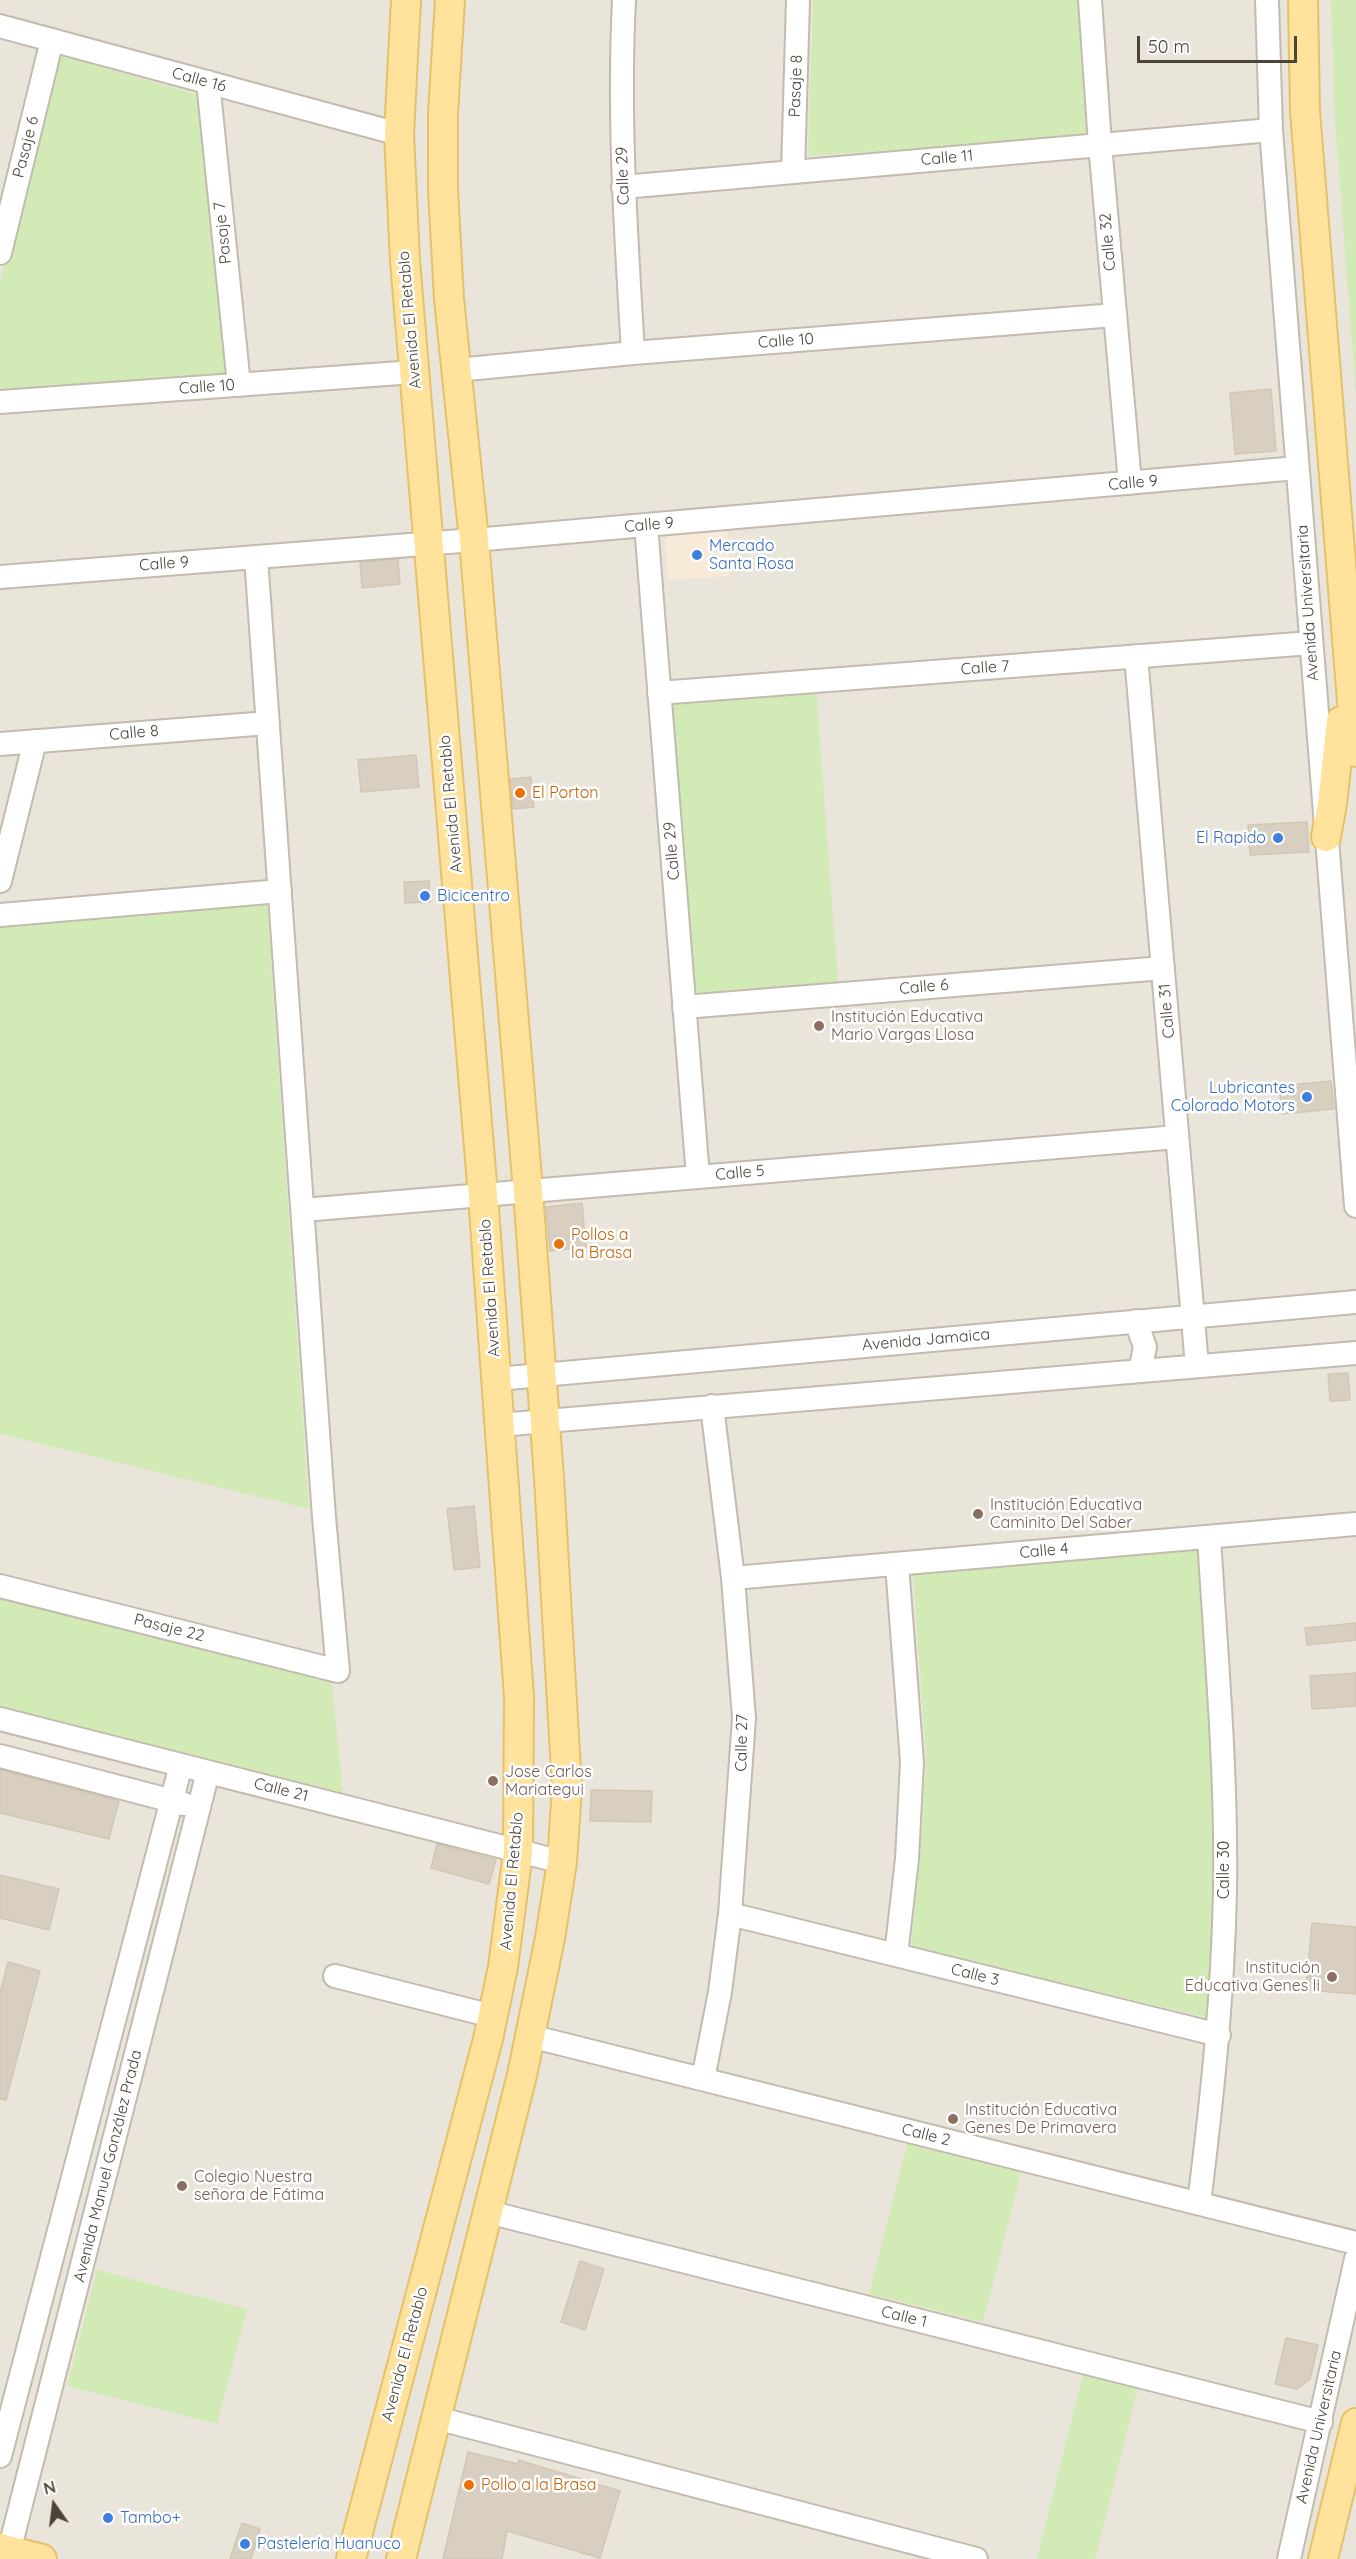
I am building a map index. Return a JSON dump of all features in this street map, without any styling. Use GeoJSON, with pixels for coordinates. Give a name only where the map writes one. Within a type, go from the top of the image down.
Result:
{"type":"FeatureCollection","features":[{"type":"Feature","properties":{"kind":"main road","name":"Avenida El Retablo"},"geometry":{"type":"LineString","coordinates":[[350,2556],[492,2016],[512,1912],[518,1852],[520,1778],[519,1697],[497,1378],[405,261],[399,134],[406,0]]}},
{"type":"Feature","properties":{"kind":"main road"},"geometry":{"type":"LineString","coordinates":[[402,2558],[530,2036],[550,1938],[562,1862],[567,1788],[528,1191],[474,540],[449,299],[443,190],[443,113],[450,0]]}},
{"type":"Feature","properties":{"kind":"main road"},"geometry":{"type":"LineString","coordinates":[[1303,0],[1305,111],[1356,752]]}},
{"type":"Feature","properties":{"kind":"main road"},"geometry":{"type":"LineString","coordinates":[[1326,837],[1332,804],[1341,718],[1350,672]]}},
{"type":"Feature","properties":{"kind":"main road","name":"Avenida Universitaria"},"geometry":{"type":"LineString","coordinates":[[1323,2559],[1356,2423]]}},
{"type":"Feature","properties":{"kind":"main road"},"geometry":{"type":"LineString","coordinates":[[6,2553],[42,2559]]}},
{"type":"Feature","properties":{"kind":"street","name":"Calle 29"},"geometry":{"type":"LineString","coordinates":[[624,0],[621,108],[623,187],[633,353]]}},
{"type":"Feature","properties":{"kind":"street","name":"Pasaje 8"},"geometry":{"type":"LineString","coordinates":[[793,172],[798,0]]}},
{"type":"Feature","properties":{"kind":"street","name":"Calle 32"},"geometry":{"type":"LineString","coordinates":[[1090,0],[1100,144],[1130,483]]}},
{"type":"Feature","properties":{"kind":"street","name":"Avenida Universitaria"},"geometry":{"type":"LineString","coordinates":[[1267,0],[1271,130],[1356,1206]]}},
{"type":"Feature","properties":{"kind":"street","name":"Calle 16"},"geometry":{"type":"LineString","coordinates":[[0,26],[399,134]]}},
{"type":"Feature","properties":{"kind":"street","name":"Pasaje 6"},"geometry":{"type":"LineString","coordinates":[[0,253],[52,40]]}},
{"type":"Feature","properties":{"kind":"street","name":"Pasaje 7"},"geometry":{"type":"LineString","coordinates":[[207,82],[239,385]]}},
{"type":"Feature","properties":{"kind":"street","name":"Calle 11"},"geometry":{"type":"LineString","coordinates":[[623,187],[1271,130]]}},
{"type":"Feature","properties":{"kind":"street","name":"Calle 10"},"geometry":{"type":"LineString","coordinates":[[457,370],[633,353],[1115,315]]}},
{"type":"Feature","properties":{"kind":"street","name":"Calle 10"},"geometry":{"type":"LineString","coordinates":[[0,402],[414,372]]}},
{"type":"Feature","properties":{"kind":"street","name":"Calle 9"},"geometry":{"type":"LineString","coordinates":[[0,577],[474,540],[1297,468]]}},
{"type":"Feature","properties":{"kind":"street","name":"Calle 29"},"geometry":{"type":"LineString","coordinates":[[646,525],[698,1177]]}},
{"type":"Feature","properties":{"kind":"street"},"geometry":{"type":"LineString","coordinates":[[256,557],[303,1210]]}},
{"type":"Feature","properties":{"kind":"street","name":"Calle 7"},"geometry":{"type":"LineString","coordinates":[[659,693],[1311,643]]}},
{"type":"Feature","properties":{"kind":"street","name":"Calle 31"},"geometry":{"type":"LineString","coordinates":[[1136,656],[1197,1366]]}},
{"type":"Feature","properties":{"kind":"street","name":"Calle 8"},"geometry":{"type":"LineString","coordinates":[[0,744],[268,723]]}},
{"type":"Feature","properties":{"kind":"street"},"geometry":{"type":"LineString","coordinates":[[0,881],[35,741]]}},
{"type":"Feature","properties":{"kind":"street"},"geometry":{"type":"LineString","coordinates":[[0,915],[280,891]]}},
{"type":"Feature","properties":{"kind":"street","name":"Calle 6"},"geometry":{"type":"LineString","coordinates":[[684,1007],[1163,968]]}},
{"type":"Feature","properties":{"kind":"street","name":"Calle 5"},"geometry":{"type":"LineString","coordinates":[[303,1210],[1177,1137]]}},
{"type":"Feature","properties":{"kind":"street","name":"Pasaje 22"},"geometry":{"type":"LineString","coordinates":[[0,1586],[338,1671],[324,1518],[303,1210]]}},
{"type":"Feature","properties":{"kind":"street","name":"Avenida Jamaica"},"geometry":{"type":"LineString","coordinates":[[497,1378],[1356,1302]]}},
{"type":"Feature","properties":{"kind":"street"},"geometry":{"type":"LineString","coordinates":[[1136,1321],[1145,1347],[1140,1371]]}},
{"type":"Feature","properties":{"kind":"street"},"geometry":{"type":"LineString","coordinates":[[499,1425],[1356,1353]]}},
{"type":"Feature","properties":{"kind":"street","name":"Calle 27"},"geometry":{"type":"LineString","coordinates":[[703,2079],[720,1992],[730,1914],[744,1718],[733,1578],[712,1406]]}},
{"type":"Feature","properties":{"kind":"street","name":"Calle 4"},"geometry":{"type":"LineString","coordinates":[[733,1578],[1356,1524]]}},
{"type":"Feature","properties":{"kind":"street","name":"Calle 30"},"geometry":{"type":"LineString","coordinates":[[1199,2203],[1219,2035],[1225,1890],[1223,1782],[1209,1537]]}},
{"type":"Feature","properties":{"kind":"street"},"geometry":{"type":"LineString","coordinates":[[896,1955],[907,1859],[912,1761],[897,1564]]}},
{"type":"Feature","properties":{"kind":"street","name":"Calle 21"},"geometry":{"type":"LineString","coordinates":[[0,1719],[562,1862]]}},
{"type":"Feature","properties":{"kind":"street"},"geometry":{"type":"LineString","coordinates":[[0,1756],[200,1807]]}},
{"type":"Feature","properties":{"kind":"street","name":"Avenida Manuel González Prada"},"geometry":{"type":"LineString","coordinates":[[0,2456],[181,1765]]}},
{"type":"Feature","properties":{"kind":"street","name":"Avenida Manuel González Prada"},"geometry":{"type":"LineString","coordinates":[[6,2553],[208,1772]]}},
{"type":"Feature","properties":{"kind":"street","name":"Calle 3"},"geometry":{"type":"LineString","coordinates":[[730,1914],[1219,2035]]}},
{"type":"Feature","properties":{"kind":"street"},"geometry":{"type":"LineString","coordinates":[[335,1976],[492,2016]]}},
{"type":"Feature","properties":{"kind":"street","name":"Calle 2"},"geometry":{"type":"LineString","coordinates":[[530,2036],[1356,2243]]}},
{"type":"Feature","properties":{"kind":"street","name":"Calle 1"},"geometry":{"type":"LineString","coordinates":[[488,2212],[1321,2422]]}},
{"type":"Feature","properties":{"kind":"street","name":"Avenida Universitaria"},"geometry":{"type":"LineString","coordinates":[[1289,2559],[1356,2259]]}},
{"type":"Feature","properties":{"kind":"street"},"geometry":{"type":"LineString","coordinates":[[436,2418],[976,2559]]}},
{"type":"Feature","properties":{"kind":"shaded area"},"geometry":{"type":"Polygon","coordinates":[[[0,0],[1356,0],[1356,2559],[0,2559],[0,0]]]}},
{"type":"Feature","properties":{"kind":"shaded area","name":"Mercado Santa Rosa"},"geometry":{"type":"Polygon","coordinates":[[[727,530],[730,576],[668,580],[665,535],[727,530]]]}},
{"type":"Feature","properties":{"kind":"green space"},"geometry":{"type":"Polygon","coordinates":[[[813,0],[1080,0],[1087,136],[808,156],[813,0]]]}},
{"type":"Feature","properties":{"kind":"green space"},"geometry":{"type":"Polygon","coordinates":[[[1331,0],[1356,0],[1356,397],[1335,120],[1331,0]]]}},
{"type":"Feature","properties":{"kind":"green space"},"geometry":{"type":"Polygon","coordinates":[[[59,55],[209,98],[237,375],[0,393],[0,281],[59,55]]]}},
{"type":"Feature","properties":{"kind":"green space"},"geometry":{"type":"Polygon","coordinates":[[[816,689],[838,982],[693,993],[670,700],[816,689]]]}},
{"type":"Feature","properties":{"kind":"green space"},"geometry":{"type":"Polygon","coordinates":[[[267,903],[309,1509],[0,1434],[0,924],[267,903]]]}},
{"type":"Feature","properties":{"kind":"green space"},"geometry":{"type":"Polygon","coordinates":[[[1201,1550],[1213,1780],[1215,1898],[1209,2018],[911,1947],[921,1852],[926,1757],[913,1574],[1201,1550]]]}},
{"type":"Feature","properties":{"kind":"green space"},"geometry":{"type":"Polygon","coordinates":[[[0,1592],[331,1675],[343,1794],[0,1707],[0,1592]]]}},
{"type":"Feature","properties":{"kind":"green space"},"geometry":{"type":"Polygon","coordinates":[[[908,2140],[1022,2169],[983,2322],[869,2294],[908,2140]]]}},
{"type":"Feature","properties":{"kind":"green space"},"geometry":{"type":"Polygon","coordinates":[[[97,2270],[247,2309],[217,2424],[67,2386],[97,2270]]]}},
{"type":"Feature","properties":{"kind":"green space"},"geometry":{"type":"Polygon","coordinates":[[[1084,2370],[1139,2383],[1095,2559],[1037,2559],[1084,2370]]]}},
{"type":"Feature","properties":{"kind":"building"},"geometry":{"type":"Polygon","coordinates":[[[1271,389],[1276,451],[1235,454],[1230,393],[1271,389]]]}},
{"type":"Feature","properties":{"kind":"building"},"geometry":{"type":"Polygon","coordinates":[[[398,559],[400,584],[362,588],[360,562],[398,559]]]}},
{"type":"Feature","properties":{"kind":"building"},"geometry":{"type":"Polygon","coordinates":[[[416,755],[419,787],[361,792],[358,760],[416,755]]]}},
{"type":"Feature","properties":{"kind":"building","name":"El Porton"},"geometry":{"type":"Polygon","coordinates":[[[531,777],[534,807],[513,809],[510,779],[531,777]]]}},
{"type":"Feature","properties":{"kind":"building","name":"El Rapido"},"geometry":{"type":"Polygon","coordinates":[[[1307,822],[1309,852],[1250,855],[1248,825],[1307,822]]]}},
{"type":"Feature","properties":{"kind":"building"},"geometry":{"type":"Polygon","coordinates":[[[429,881],[430,902],[405,903],[404,882],[429,881]]]}},
{"type":"Feature","properties":{"kind":"building","name":"Lubricantes Colorado Motors"},"geometry":{"type":"Polygon","coordinates":[[[1331,1081],[1334,1109],[1282,1114],[1279,1086],[1331,1081]]]}},
{"type":"Feature","properties":{"kind":"building"},"geometry":{"type":"Polygon","coordinates":[[[582,1203],[586,1247],[550,1251],[546,1207],[582,1203]]]}},
{"type":"Feature","properties":{"kind":"building"},"geometry":{"type":"Polygon","coordinates":[[[1348,1373],[1350,1400],[1330,1401],[1328,1374],[1348,1373]]]}},
{"type":"Feature","properties":{"kind":"building"},"geometry":{"type":"Polygon","coordinates":[[[474,1506],[480,1567],[454,1570],[447,1509],[474,1506]]]}},
{"type":"Feature","properties":{"kind":"building"},"geometry":{"type":"Polygon","coordinates":[[[1356,1623],[1356,1640],[1307,1645],[1305,1628],[1356,1623]]]}},
{"type":"Feature","properties":{"kind":"building"},"geometry":{"type":"Polygon","coordinates":[[[1356,1673],[1356,1706],[1312,1709],[1310,1676],[1356,1673]]]}},
{"type":"Feature","properties":{"kind":"building"},"geometry":{"type":"Polygon","coordinates":[[[0,1770],[119,1801],[109,1839],[0,1813],[0,1770]]]}},
{"type":"Feature","properties":{"kind":"building"},"geometry":{"type":"Polygon","coordinates":[[[591,1790],[652,1791],[651,1822],[590,1821],[591,1790]]]}},
{"type":"Feature","properties":{"kind":"building"},"geometry":{"type":"Polygon","coordinates":[[[437,1844],[496,1860],[489,1884],[431,1868],[437,1844]]]}},
{"type":"Feature","properties":{"kind":"building"},"geometry":{"type":"Polygon","coordinates":[[[0,1875],[59,1889],[49,1930],[0,1918],[0,1875]]]}},
{"type":"Feature","properties":{"kind":"building"},"geometry":{"type":"Polygon","coordinates":[[[1312,1923],[1356,1927],[1356,1994],[1306,1990],[1312,1923]]]}},
{"type":"Feature","properties":{"kind":"building"},"geometry":{"type":"Polygon","coordinates":[[[8,1962],[40,1971],[6,2100],[0,2099],[0,1993],[8,1962]]]}},
{"type":"Feature","properties":{"kind":"building"},"geometry":{"type":"Polygon","coordinates":[[[580,2261],[604,2269],[585,2330],[561,2322],[580,2261]]]}},
{"type":"Feature","properties":{"kind":"building"},"geometry":{"type":"Polygon","coordinates":[[[1286,2338],[1318,2345],[1310,2379],[1297,2389],[1275,2384],[1286,2338]]]}},
{"type":"Feature","properties":{"kind":"building"},"geometry":{"type":"Polygon","coordinates":[[[468,2452],[518,2464],[519,2460],[620,2491],[600,2558],[507,2531],[502,2559],[443,2559],[468,2452]]]}},
{"type":"Feature","properties":{"kind":"building","name":"Pastelería Huanuco"},"geometry":{"type":"Polygon","coordinates":[[[242,2523],[260,2529],[251,2559],[230,2559],[242,2523]]]}},
{"type":"Feature","properties":{"kind":"place","name":"Mercado Santa Rosa"},"geometry":{"type":"Point","coordinates":[697,555]}},
{"type":"Feature","properties":{"kind":"place","name":"El Porton"},"geometry":{"type":"Point","coordinates":[520,793]}},
{"type":"Feature","properties":{"kind":"place","name":"El Rapido"},"geometry":{"type":"Point","coordinates":[1278,838]}},
{"type":"Feature","properties":{"kind":"place","name":"Bicicentro"},"geometry":{"type":"Point","coordinates":[425,896]}},
{"type":"Feature","properties":{"kind":"place","name":"Institución Educativa Mario Vargas Llosa"},"geometry":{"type":"Point","coordinates":[819,1026]}},
{"type":"Feature","properties":{"kind":"place","name":"Lubricantes Colorado Motors"},"geometry":{"type":"Point","coordinates":[1307,1097]}},
{"type":"Feature","properties":{"kind":"place","name":"Pollos a la Brasa"},"geometry":{"type":"Point","coordinates":[559,1244]}},
{"type":"Feature","properties":{"kind":"place","name":"Institución Educativa Caminito Del Saber"},"geometry":{"type":"Point","coordinates":[978,1514]}},
{"type":"Feature","properties":{"kind":"place","name":"Jose Carlos Mariategui"},"geometry":{"type":"Point","coordinates":[493,1781]}},
{"type":"Feature","properties":{"kind":"place","name":"Institución Educativa Genes Ii"},"geometry":{"type":"Point","coordinates":[1332,1977]}},
{"type":"Feature","properties":{"kind":"place","name":"Institución Educativa Genes De Primavera"},"geometry":{"type":"Point","coordinates":[953,2119]}},
{"type":"Feature","properties":{"kind":"place","name":"Colegio Nuestra señora de Fátima"},"geometry":{"type":"Point","coordinates":[182,2186]}},
{"type":"Feature","properties":{"kind":"place","name":"Pollo a la Brasa"},"geometry":{"type":"Point","coordinates":[469,2485]}},
{"type":"Feature","properties":{"kind":"place","name":"Tambo+"},"geometry":{"type":"Point","coordinates":[108,2518]}},
{"type":"Feature","properties":{"kind":"place","name":"Pastelería Huanuco"},"geometry":{"type":"Point","coordinates":[245,2544]}}]}
